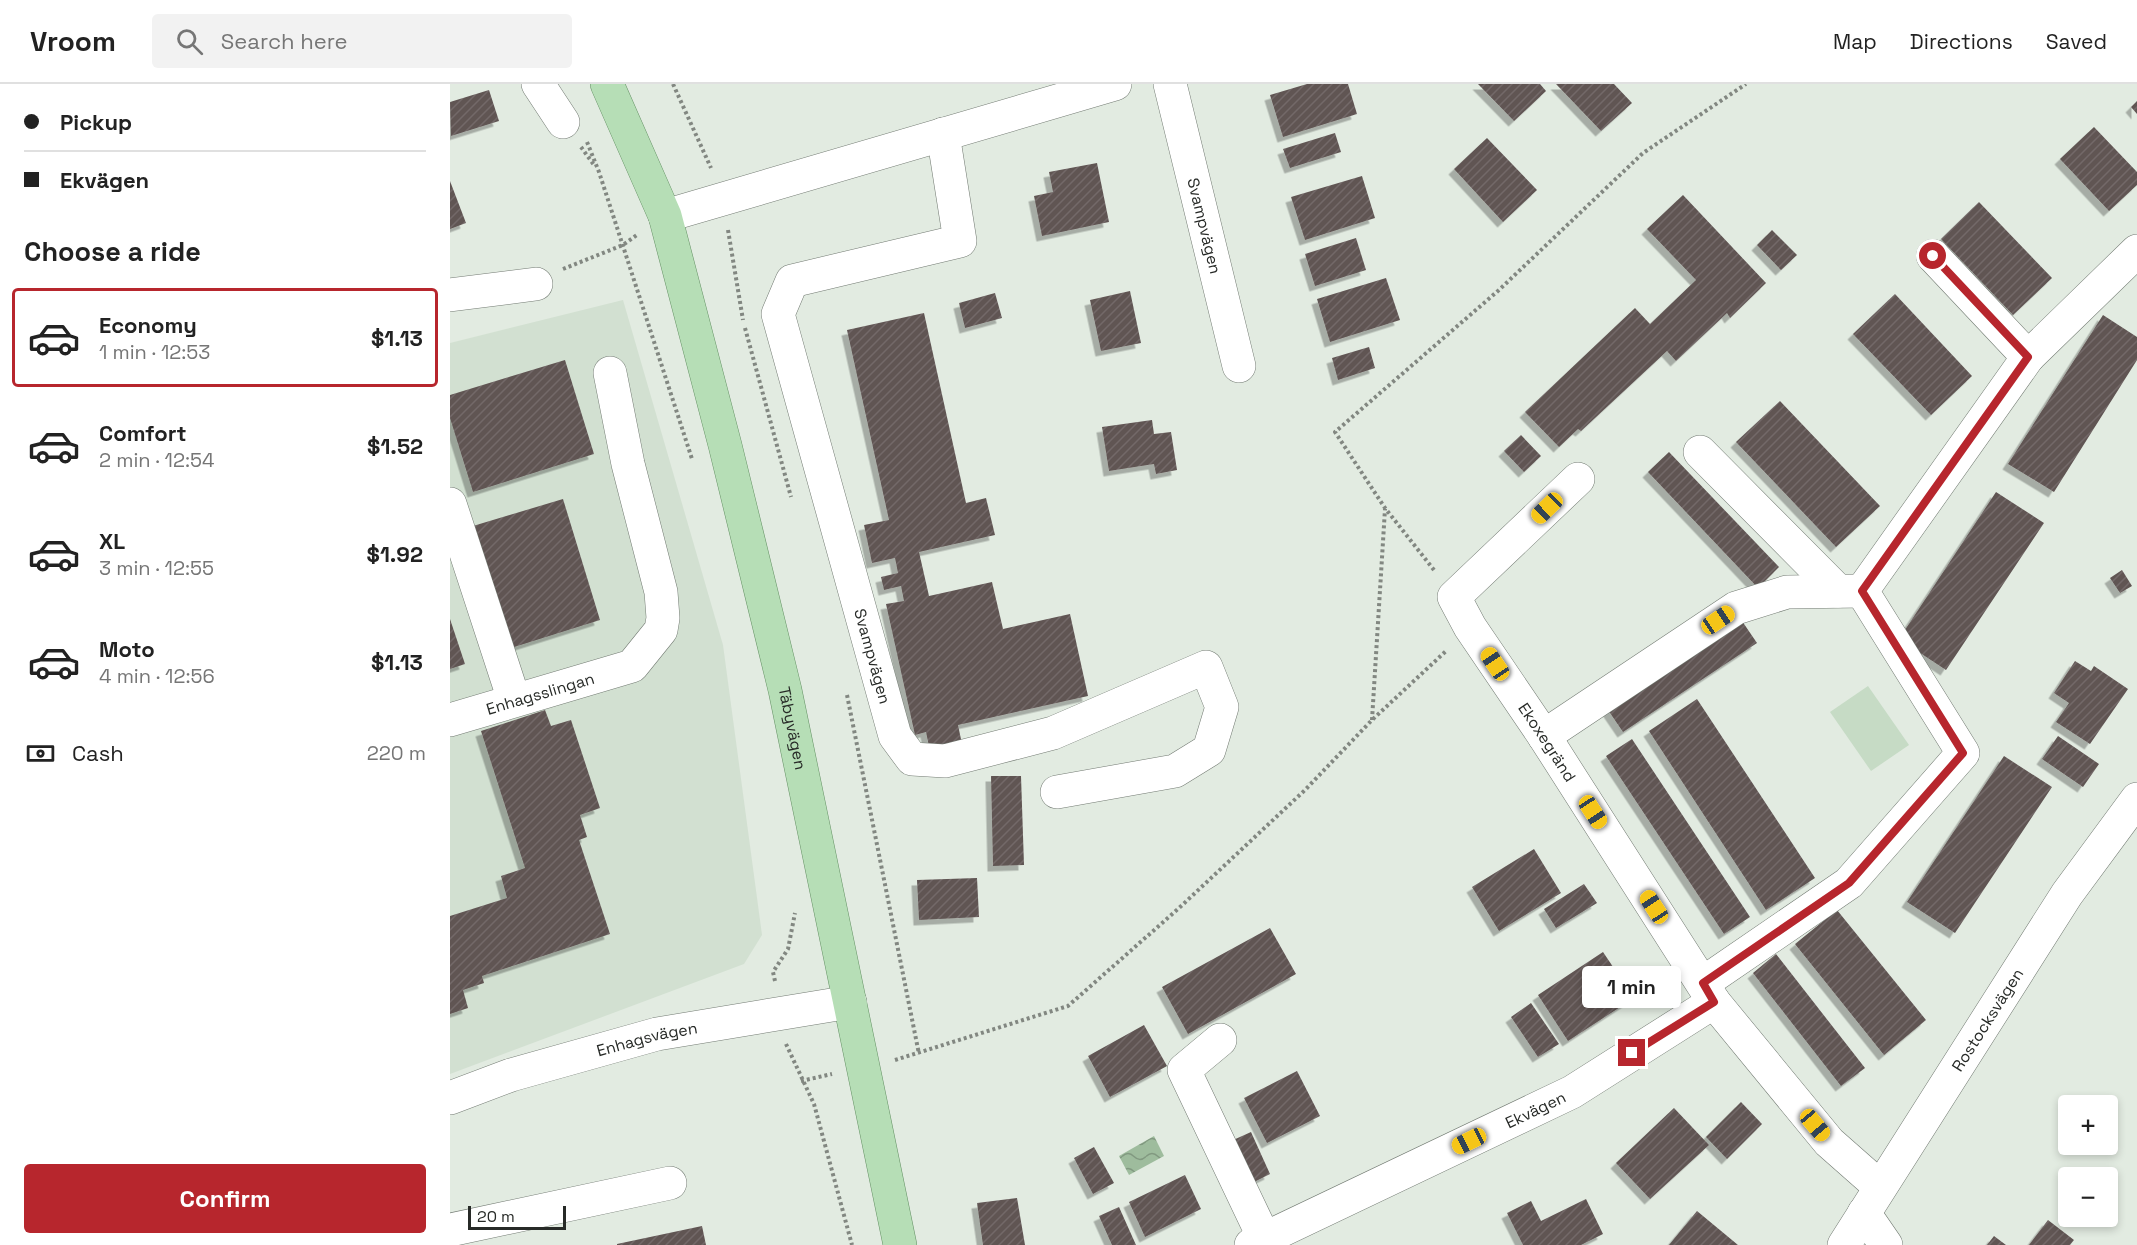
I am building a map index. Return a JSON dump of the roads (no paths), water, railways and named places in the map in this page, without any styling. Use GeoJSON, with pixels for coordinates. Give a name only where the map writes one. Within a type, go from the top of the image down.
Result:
{"type":"FeatureCollection","features":[{"type":"Feature","properties":{"kind":"main road","name":"Täbyvägen"},"geometry":{"type":"LineString","coordinates":[[607,84],[665,216],[725,446],[785,690],[900,1245]]}},
{"type":"Feature","properties":{"kind":"street"},"geometry":{"type":"LineString","coordinates":[[538,84],[563,122]]}},
{"type":"Feature","properties":{"kind":"street"},"geometry":{"type":"LineString","coordinates":[[665,216],[1115,84]]}},
{"type":"Feature","properties":{"kind":"street","name":"Svampvägen"},"geometry":{"type":"LineString","coordinates":[[1170,84],[1239,366]]}},
{"type":"Feature","properties":{"kind":"street","name":"Svampvägen"},"geometry":{"type":"LineString","coordinates":[[943,134],[960,241],[792,281],[778,314],[895,736],[912,759],[945,761],[1053,733],[1206,666],[1222,707],[1209,750],[1174,771],[1057,792]]}},
{"type":"Feature","properties":{"kind":"street"},"geometry":{"type":"LineString","coordinates":[[1850,591],[2028,357],[2137,251]]}},
{"type":"Feature","properties":{"kind":"street"},"geometry":{"type":"LineString","coordinates":[[1933,256],[2028,357]]}},
{"type":"Feature","properties":{"kind":"street"},"geometry":{"type":"LineString","coordinates":[[450,295],[536,284]]}},
{"type":"Feature","properties":{"kind":"street","name":"Enhagsslingan"},"geometry":{"type":"LineString","coordinates":[[450,720],[632,666],[661,630],[663,604],[628,464],[610,374]]}},
{"type":"Feature","properties":{"kind":"street"},"geometry":{"type":"LineString","coordinates":[[1701,452],[1850,591]]}},
{"type":"Feature","properties":{"kind":"street","name":"Ekoxegränd"},"geometry":{"type":"LineString","coordinates":[[1578,479],[1454,597],[1470,627],[1545,736],[1708,993],[1829,1142],[1872,1200],[1886,1245]]}},
{"type":"Feature","properties":{"kind":"street"},"geometry":{"type":"LineString","coordinates":[[451,513],[514,700]]}},
{"type":"Feature","properties":{"kind":"street"},"geometry":{"type":"LineString","coordinates":[[1545,736],[1736,608],[1787,592],[1850,591]]}},
{"type":"Feature","properties":{"kind":"street","name":"Ekvägen"},"geometry":{"type":"LineString","coordinates":[[1257,1242],[1572,1092],[1708,993],[1849,883],[1963,753],[1850,591]]}},
{"type":"Feature","properties":{"kind":"street","name":"Rostocksvägen"},"geometry":{"type":"LineString","coordinates":[[1844,1245],[2067,894],[2137,799]]}},
{"type":"Feature","properties":{"kind":"street","name":"Enhagsvägen"},"geometry":{"type":"LineString","coordinates":[[450,1098],[512,1075],[657,1034],[850,1002]]}},
{"type":"Feature","properties":{"kind":"street"},"geometry":{"type":"LineString","coordinates":[[1220,1040],[1184,1070],[1257,1242]]}},
{"type":"Feature","properties":{"kind":"street"},"geometry":{"type":"LineString","coordinates":[[450,1230],[670,1183]]}},
{"type":"Feature","properties":{"kind":"water"},"geometry":{"type":"Polygon","coordinates":[[[1154,1136],[1164,1156],[1129,1175],[1119,1156],[1154,1136]]]}}]}
